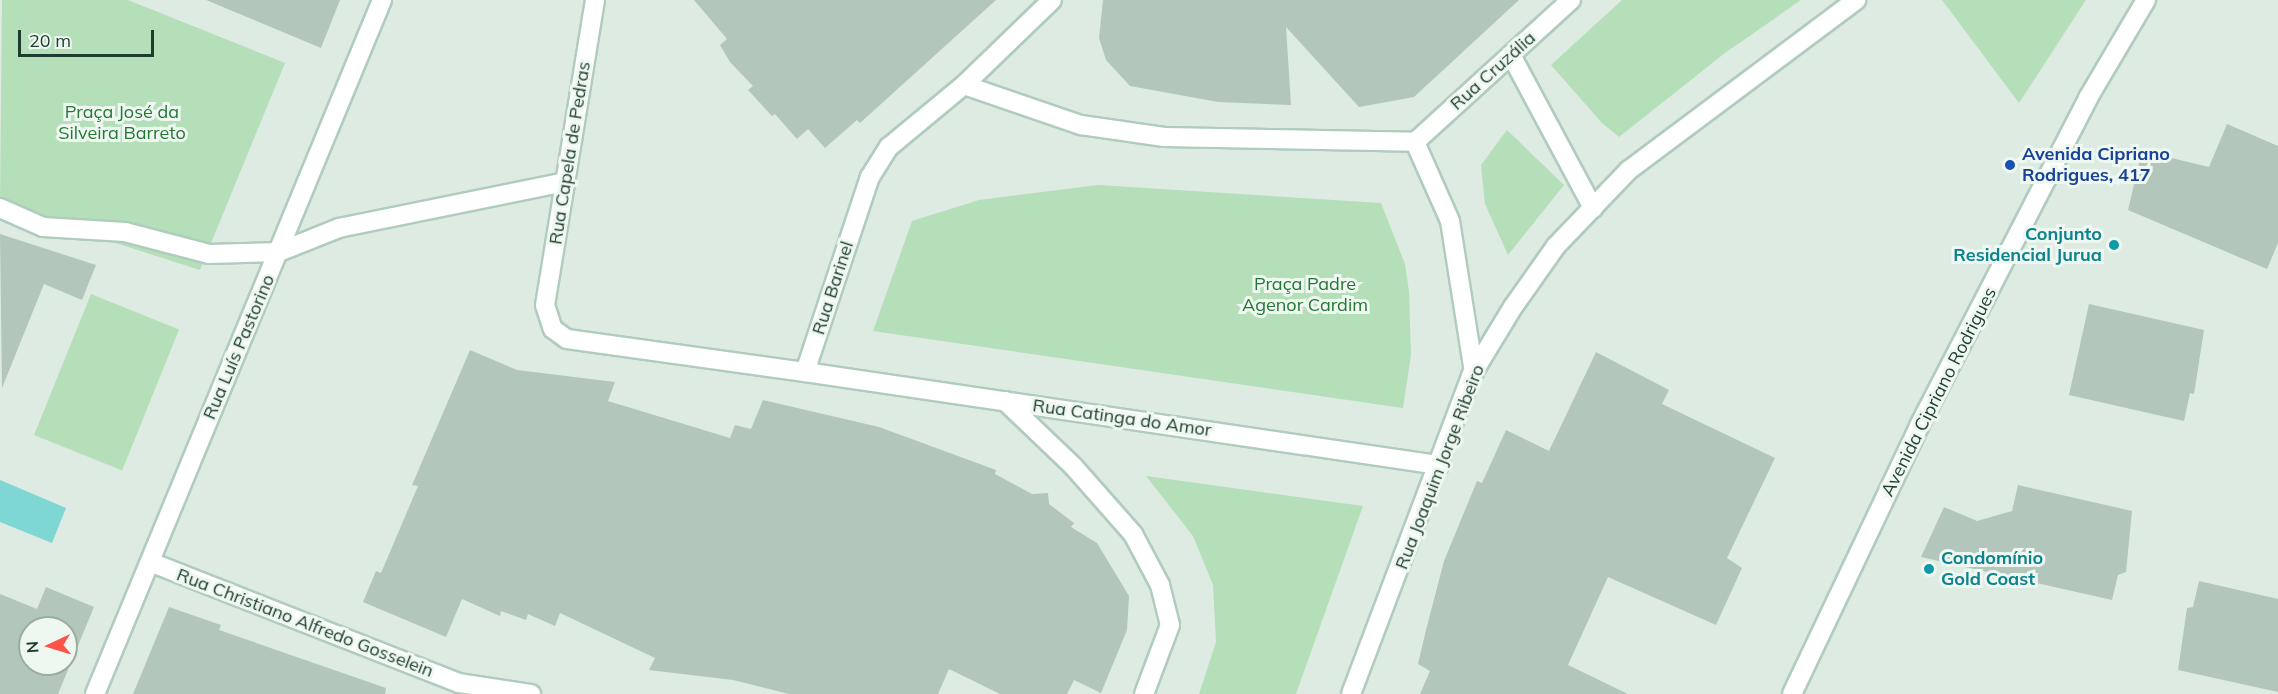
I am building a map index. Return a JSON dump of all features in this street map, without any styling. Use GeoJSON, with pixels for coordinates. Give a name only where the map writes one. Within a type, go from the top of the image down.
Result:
{"type":"FeatureCollection","features":[{"type":"Feature","properties":{"kind":"street","name":"Rua Luís Pastorino"},"geometry":{"type":"LineString","coordinates":[[95,694],[382,0]]}},
{"type":"Feature","properties":{"kind":"street","name":"Rua Capela de Pedras"},"geometry":{"type":"LineString","coordinates":[[595,0],[545,305],[553,329],[567,339],[806,372]]}},
{"type":"Feature","properties":{"kind":"street","name":"Rua Barinel"},"geometry":{"type":"LineString","coordinates":[[806,372],[870,177],[888,147],[964,85],[1052,0]]}},
{"type":"Feature","properties":{"kind":"street","name":"Rua Cruzália"},"geometry":{"type":"LineString","coordinates":[[1415,142],[1571,0]]}},
{"type":"Feature","properties":{"kind":"street","name":"Rua Joaquim Jorge Ribeiro"},"geometry":{"type":"LineString","coordinates":[[1351,694],[1474,372],[1513,307],[1557,246],[1629,170],[1856,0]]}},
{"type":"Feature","properties":{"kind":"street","name":"Avenida Cipriano Rodrigues"},"geometry":{"type":"LineString","coordinates":[[1792,694],[1919,426],[2088,98],[2146,0]]}},
{"type":"Feature","properties":{"kind":"street"},"geometry":{"type":"LineString","coordinates":[[1510,56],[1593,208]]}},
{"type":"Feature","properties":{"kind":"street"},"geometry":{"type":"LineString","coordinates":[[964,85],[1082,125],[1164,137],[1415,142],[1450,221],[1474,372]]}},
{"type":"Feature","properties":{"kind":"street"},"geometry":{"type":"LineString","coordinates":[[0,208],[43,227],[125,232],[209,254],[279,252],[339,228],[566,182]]}},
{"type":"Feature","properties":{"kind":"street","name":"Rua Catinga do Amor"},"geometry":{"type":"LineString","coordinates":[[806,372],[1439,465]]}},
{"type":"Feature","properties":{"kind":"street"},"geometry":{"type":"LineString","coordinates":[[1005,401],[1073,466],[1133,534],[1160,585],[1170,625],[1144,694]]}},
{"type":"Feature","properties":{"kind":"street","name":"Rua Christiano Alfredo Gosselein"},"geometry":{"type":"LineString","coordinates":[[150,562],[459,683],[531,694]]}},
{"type":"Feature","properties":{"kind":"green space","name":"Praça José da Silveira Barreto"},"geometry":{"type":"Polygon","coordinates":[[[2,0],[128,0],[285,63],[200,270],[0,206],[2,0]]]}},
{"type":"Feature","properties":{"kind":"green space"},"geometry":{"type":"Polygon","coordinates":[[[1622,0],[1801,0],[1725,53],[1619,137],[1602,123],[1551,65],[1622,0]]]}},
{"type":"Feature","properties":{"kind":"green space"},"geometry":{"type":"Polygon","coordinates":[[[1942,0],[2086,0],[2019,103],[1942,0]]]}},
{"type":"Feature","properties":{"kind":"green space"},"geometry":{"type":"Polygon","coordinates":[[[1507,130],[1564,185],[1508,255],[1485,204],[1481,165],[1507,130]]]}},
{"type":"Feature","properties":{"kind":"green space","name":"Praça Padre Agenor Cardim"},"geometry":{"type":"Polygon","coordinates":[[[1098,185],[1381,203],[1405,264],[1409,292],[1411,355],[1403,408],[873,331],[912,221],[979,200],[1098,185]]]}},
{"type":"Feature","properties":{"kind":"green space"},"geometry":{"type":"Polygon","coordinates":[[[91,294],[179,330],[122,471],[34,435],[91,294]]]}},
{"type":"Feature","properties":{"kind":"green space"},"geometry":{"type":"Polygon","coordinates":[[[1146,476],[1363,506],[1296,694],[1199,694],[1216,642],[1213,585],[1193,536],[1146,476]]]}},
{"type":"Feature","properties":{"kind":"water"},"geometry":{"type":"Polygon","coordinates":[[[0,480],[66,508],[52,543],[0,522],[0,480]]]}},
{"type":"Feature","properties":{"kind":"building"},"geometry":{"type":"Polygon","coordinates":[[[206,0],[340,0],[321,48],[206,0]]]}},
{"type":"Feature","properties":{"kind":"building"},"geometry":{"type":"Polygon","coordinates":[[[694,0],[996,0],[860,123],[857,120],[825,148],[808,129],[797,139],[775,114],[772,116],[748,90],[753,86],[730,62],[720,45],[727,39],[694,0]]]}},
{"type":"Feature","properties":{"kind":"building"},"geometry":{"type":"Polygon","coordinates":[[[1103,0],[1519,0],[1414,97],[1359,107],[1286,27],[1291,105],[1218,102],[1130,86],[1106,60],[1099,38],[1103,0]]]}},
{"type":"Feature","properties":{"kind":"building"},"geometry":{"type":"Polygon","coordinates":[[[2227,124],[2278,146],[2278,243],[2267,269],[2128,210],[2142,151],[2209,167],[2227,124]]]}},
{"type":"Feature","properties":{"kind":"building"},"geometry":{"type":"Polygon","coordinates":[[[0,234],[96,265],[82,300],[44,284],[2,388],[0,234]]]}},
{"type":"Feature","properties":{"kind":"building"},"geometry":{"type":"Polygon","coordinates":[[[2089,304],[2204,330],[2194,394],[2190,393],[2184,421],[2069,395],[2089,304]]]}},
{"type":"Feature","properties":{"kind":"building"},"geometry":{"type":"Polygon","coordinates":[[[470,350],[517,370],[615,382],[608,401],[730,438],[735,425],[751,429],[763,400],[879,427],[996,470],[995,474],[1032,494],[1048,493],[1049,504],[1074,523],[1071,527],[1097,543],[1129,596],[1127,630],[1101,693],[1074,680],[1067,694],[1000,694],[949,669],[938,694],[789,694],[733,680],[649,670],[655,658],[560,613],[555,626],[528,614],[526,620],[501,611],[500,616],[462,599],[446,637],[363,602],[376,571],[381,573],[418,486],[412,485],[470,350]]]}},
{"type":"Feature","properties":{"kind":"building"},"geometry":{"type":"Polygon","coordinates":[[[1596,352],[1669,390],[1662,404],[1775,458],[1727,558],[1742,568],[1716,625],[1608,577],[1568,665],[1628,694],[1420,694],[1430,671],[1418,664],[1444,561],[1477,481],[1482,483],[1506,430],[1549,451],[1596,352]]]}},
{"type":"Feature","properties":{"kind":"building"},"geometry":{"type":"Polygon","coordinates":[[[2018,485],[2132,511],[2126,572],[2118,575],[2112,600],[1921,557],[1944,507],[1977,521],[2012,511],[2018,485]]]}},
{"type":"Feature","properties":{"kind":"building"},"geometry":{"type":"Polygon","coordinates":[[[2199,581],[2278,599],[2278,692],[2178,670],[2187,608],[2193,607],[2199,581]]]}},
{"type":"Feature","properties":{"kind":"building"},"geometry":{"type":"Polygon","coordinates":[[[46,587],[94,607],[78,646],[78,616],[18,616],[18,676],[65,676],[58,694],[0,694],[0,594],[37,609],[46,587]]]}},
{"type":"Feature","properties":{"kind":"building"},"geometry":{"type":"Polygon","coordinates":[[[169,607],[221,625],[219,630],[386,688],[385,694],[133,694],[169,607]]]}},
{"type":"Feature","properties":{"kind":"place","name":"Avenida Cipriano Rodrigues, 417"},"geometry":{"type":"Point","coordinates":[2010,165]}},
{"type":"Feature","properties":{"kind":"place","name":"Conjunto Residencial Jurua"},"geometry":{"type":"Point","coordinates":[2114,245]}},
{"type":"Feature","properties":{"kind":"place","name":"Condomínio Gold Coast"},"geometry":{"type":"Point","coordinates":[1929,569]}}]}
